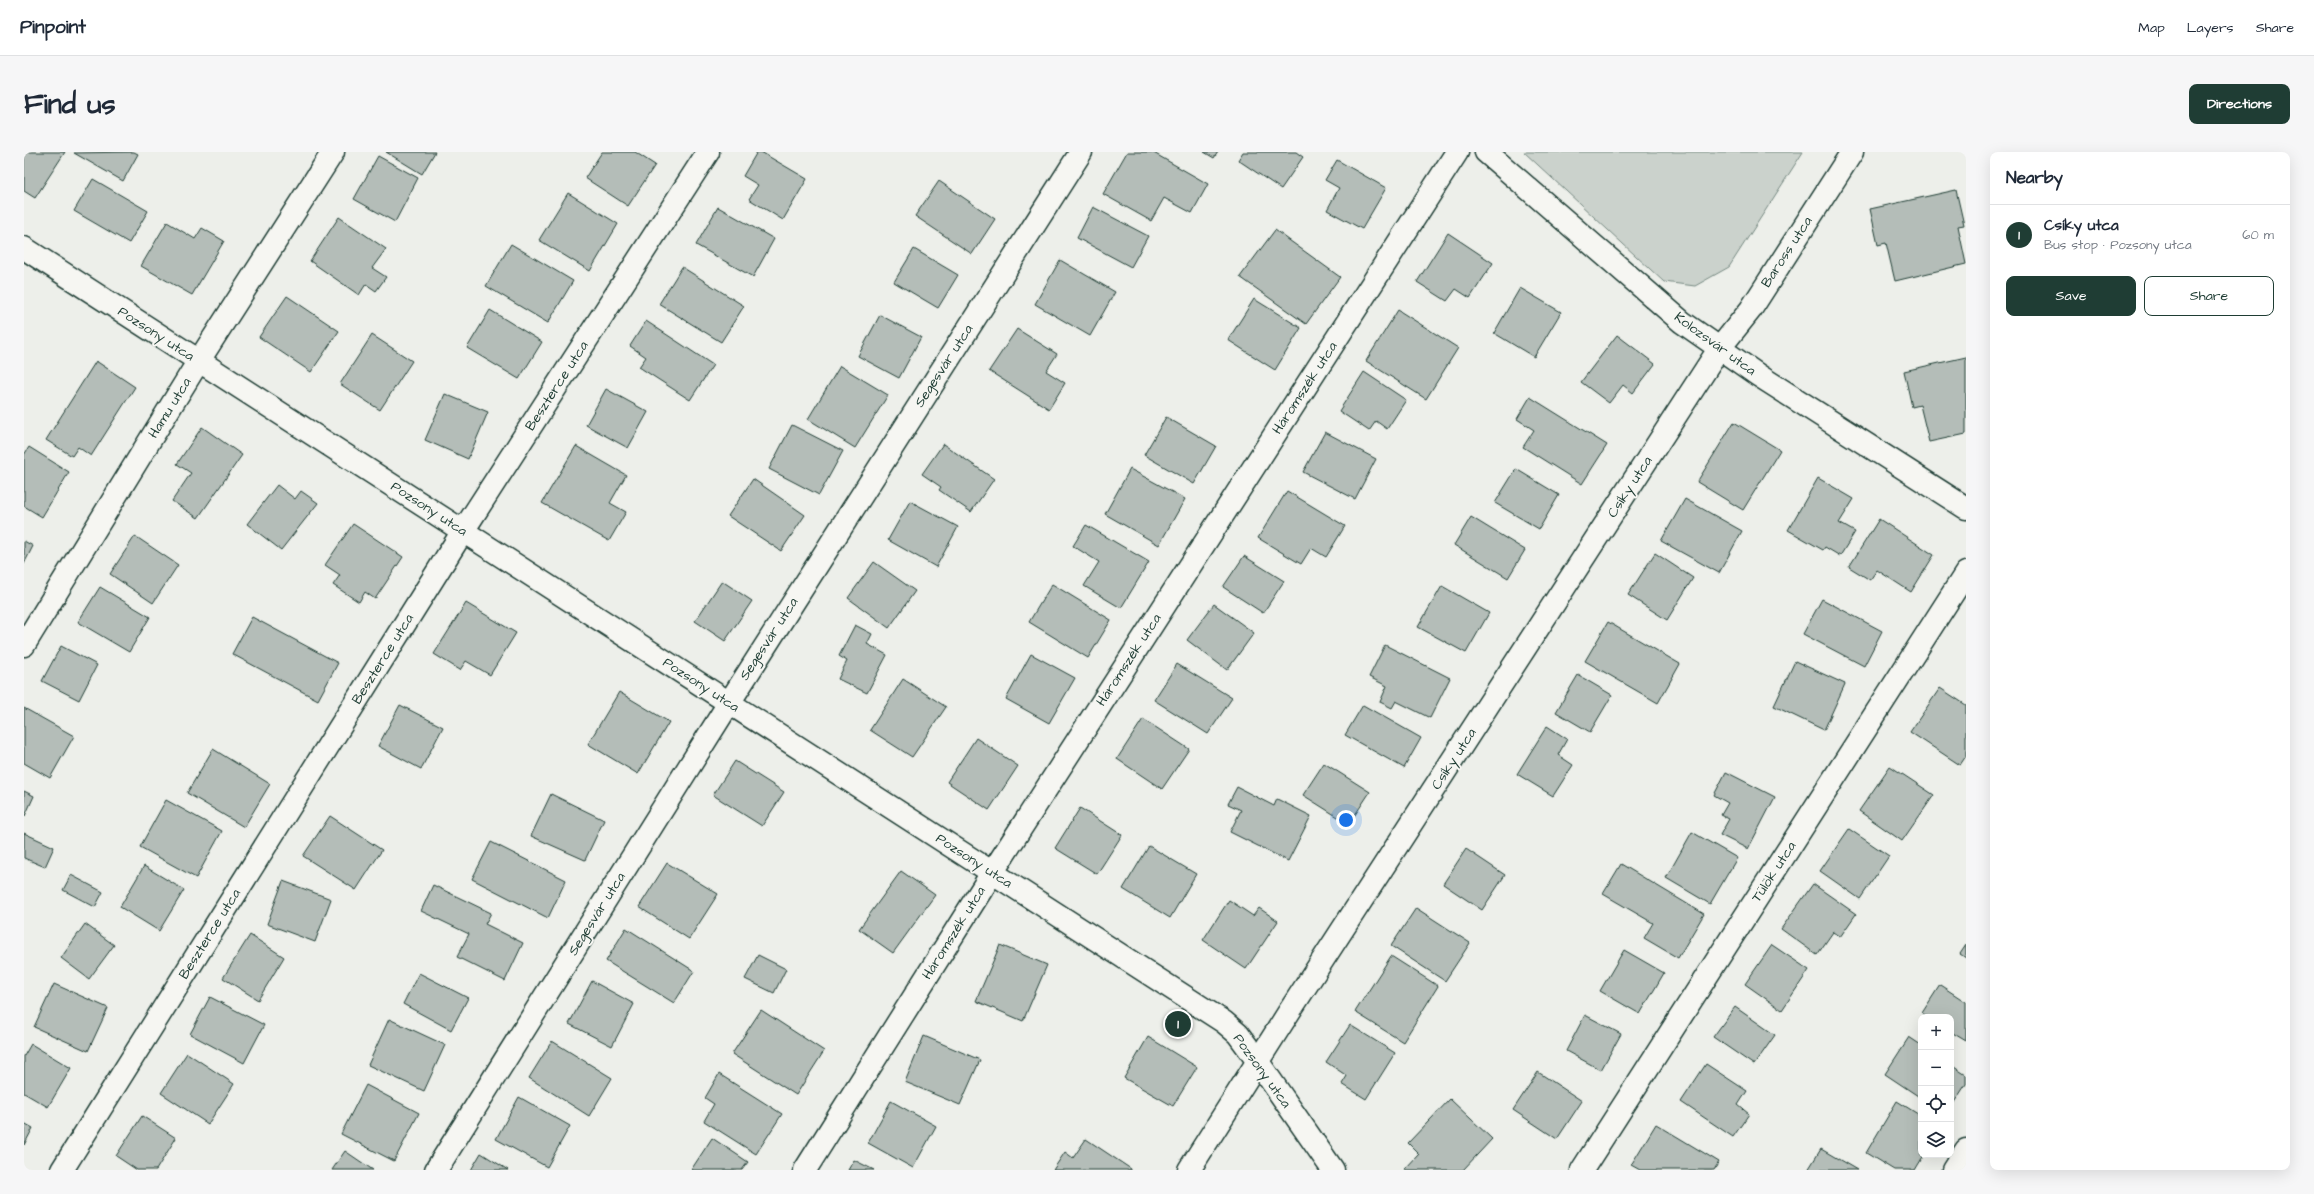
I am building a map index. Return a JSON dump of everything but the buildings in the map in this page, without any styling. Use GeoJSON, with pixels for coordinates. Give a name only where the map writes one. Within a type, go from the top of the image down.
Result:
{"type":"FeatureCollection","features":[{"type":"Feature","properties":{"kind":"street","name":"Hamu utca"},"geometry":{"type":"LineString","coordinates":[[24,645],[198,362],[333,152]]}},
{"type":"Feature","properties":{"kind":"street","name":"Beszterce utca"},"geometry":{"type":"LineString","coordinates":[[62,1170],[463,531],[708,152]]}},
{"type":"Feature","properties":{"kind":"street","name":"Segesvár utca"},"geometry":{"type":"LineString","coordinates":[[436,1170],[729,703],[1081,152]]}},
{"type":"Feature","properties":{"kind":"street","name":"Háromszék utca"},"geometry":{"type":"LineString","coordinates":[[805,1170],[992,873],[1457,152]]}},
{"type":"Feature","properties":{"kind":"street","name":"Kolozsvár utca"},"geometry":{"type":"LineString","coordinates":[[1486,152],[1682,322],[1758,375],[1966,508]]}},
{"type":"Feature","properties":{"kind":"street","name":"Baross utca"},"geometry":{"type":"LineString","coordinates":[[1719,348],[1751,309],[1852,152]]}},
{"type":"Feature","properties":{"kind":"street","name":"Pozsony utca"},"geometry":{"type":"LineString","coordinates":[[24,248],[198,362],[463,531],[1224,1022],[1238,1034],[1333,1170]]}},
{"type":"Feature","properties":{"kind":"street","name":"Csíky utca"},"geometry":{"type":"LineString","coordinates":[[1189,1170],[1289,1012],[1719,348]]}},
{"type":"Feature","properties":{"kind":"street","name":"Tülök utca"},"geometry":{"type":"LineString","coordinates":[[1582,1170],[1966,573]]}},
{"type":"Feature","properties":{"kind":"street"},"geometry":{"type":"LineString","coordinates":[[1953,1170],[1966,1150]]}},
{"type":"Feature","properties":{"kind":"shaded area"},"geometry":{"type":"Polygon","coordinates":[[[1524,152],[1803,152],[1729,267],[1695,286],[1664,282],[1524,152]]]}},
{"type":"Feature","properties":{"kind":"place","name":"Csíky utca"},"geometry":{"type":"Point","coordinates":[1178,1024]}}]}
